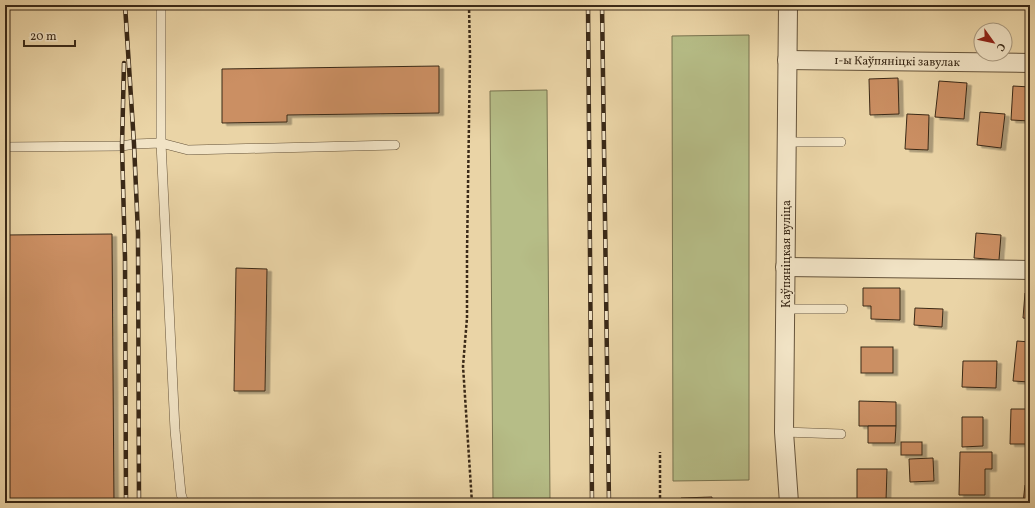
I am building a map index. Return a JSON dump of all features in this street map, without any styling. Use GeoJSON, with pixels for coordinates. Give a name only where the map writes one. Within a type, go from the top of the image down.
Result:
{"type":"FeatureCollection","features":[{"type":"Feature","properties":{"kind":"street","name":"Каўпяніцкая вуліца"},"geometry":{"type":"LineString","coordinates":[[788,5],[784,432],[789,503]]}},
{"type":"Feature","properties":{"kind":"street","name":"1-ы Каўпяніцкі завулак"},"geometry":{"type":"LineString","coordinates":[[787,60],[1030,63]]}},
{"type":"Feature","properties":{"kind":"street"},"geometry":{"type":"LineString","coordinates":[[785,267],[1030,270]]}},
{"type":"Feature","properties":{"kind":"lane"},"geometry":{"type":"LineString","coordinates":[[161,5],[161,143],[175,430],[181,494],[184,503]]}},
{"type":"Feature","properties":{"kind":"lane"},"geometry":{"type":"LineString","coordinates":[[787,142],[841,142]]}},
{"type":"Feature","properties":{"kind":"lane"},"geometry":{"type":"LineString","coordinates":[[5,147],[122,146],[161,143],[188,150],[395,146]]}},
{"type":"Feature","properties":{"kind":"lane"},"geometry":{"type":"LineString","coordinates":[[785,309],[843,310]]}},
{"type":"Feature","properties":{"kind":"lane"},"geometry":{"type":"LineString","coordinates":[[784,432],[841,434]]}},
{"type":"Feature","properties":{"kind":"path"},"geometry":{"type":"LineString","coordinates":[[469,5],[470,55],[466,253],[467,318],[463,366],[472,503]]}},
{"type":"Feature","properties":{"kind":"path"},"geometry":{"type":"LineString","coordinates":[[660,452],[660,503]]}},
{"type":"Feature","properties":{"kind":"green space"},"geometry":{"type":"Polygon","coordinates":[[[749,35],[749,480],[673,481],[672,36],[749,35]]]}},
{"type":"Feature","properties":{"kind":"green space"},"geometry":{"type":"Polygon","coordinates":[[[547,90],[550,503],[493,503],[490,91],[547,90]]]}},
{"type":"Feature","properties":{"kind":"building"},"geometry":{"type":"Polygon","coordinates":[[[439,66],[439,113],[287,115],[287,122],[222,123],[222,69],[439,66]]]}},
{"type":"Feature","properties":{"kind":"building"},"geometry":{"type":"Polygon","coordinates":[[[898,78],[899,114],[870,115],[869,79],[898,78]]]}},
{"type":"Feature","properties":{"kind":"building"},"geometry":{"type":"Polygon","coordinates":[[[939,81],[967,83],[964,119],[935,117],[939,81]]]}},
{"type":"Feature","properties":{"kind":"building"},"geometry":{"type":"Polygon","coordinates":[[[1013,86],[1030,87],[1030,121],[1011,120],[1013,86]]]}},
{"type":"Feature","properties":{"kind":"building"},"geometry":{"type":"Polygon","coordinates":[[[980,112],[1005,114],[1001,148],[977,145],[980,112]]]}},
{"type":"Feature","properties":{"kind":"building"},"geometry":{"type":"Polygon","coordinates":[[[907,114],[929,115],[928,150],[905,149],[907,114]]]}},
{"type":"Feature","properties":{"kind":"building"},"geometry":{"type":"Polygon","coordinates":[[[976,233],[1001,235],[999,260],[974,258],[976,233]]]}},
{"type":"Feature","properties":{"kind":"building"},"geometry":{"type":"Polygon","coordinates":[[[112,234],[114,503],[5,503],[5,235],[112,234]]]}},
{"type":"Feature","properties":{"kind":"building"},"geometry":{"type":"Polygon","coordinates":[[[236,268],[267,269],[265,391],[234,391],[236,268]]]}},
{"type":"Feature","properties":{"kind":"building"},"geometry":{"type":"Polygon","coordinates":[[[863,288],[900,288],[900,320],[871,319],[871,306],[863,306],[863,288]]]}},
{"type":"Feature","properties":{"kind":"building"},"geometry":{"type":"Polygon","coordinates":[[[1025,293],[1030,293],[1030,319],[1023,318],[1025,293]]]}},
{"type":"Feature","properties":{"kind":"building"},"geometry":{"type":"Polygon","coordinates":[[[915,308],[943,309],[942,327],[914,325],[915,308]]]}},
{"type":"Feature","properties":{"kind":"building"},"geometry":{"type":"Polygon","coordinates":[[[1017,341],[1030,342],[1030,382],[1013,381],[1017,341]]]}},
{"type":"Feature","properties":{"kind":"building"},"geometry":{"type":"Polygon","coordinates":[[[861,347],[893,347],[893,373],[861,373],[861,347]]]}},
{"type":"Feature","properties":{"kind":"building"},"geometry":{"type":"Polygon","coordinates":[[[963,361],[997,361],[996,388],[962,387],[963,361]]]}},
{"type":"Feature","properties":{"kind":"building"},"geometry":{"type":"Polygon","coordinates":[[[859,401],[896,402],[896,426],[859,426],[859,401]]]}},
{"type":"Feature","properties":{"kind":"building"},"geometry":{"type":"Polygon","coordinates":[[[1011,409],[1030,409],[1030,444],[1010,444],[1011,409]]]}},
{"type":"Feature","properties":{"kind":"building"},"geometry":{"type":"Polygon","coordinates":[[[962,417],[983,417],[983,446],[962,447],[962,417]]]}},
{"type":"Feature","properties":{"kind":"building"},"geometry":{"type":"Polygon","coordinates":[[[868,426],[896,426],[895,443],[868,443],[868,426]]]}},
{"type":"Feature","properties":{"kind":"building"},"geometry":{"type":"Polygon","coordinates":[[[901,442],[922,442],[922,455],[901,455],[901,442]]]}},
{"type":"Feature","properties":{"kind":"building"},"geometry":{"type":"Polygon","coordinates":[[[960,452],[992,452],[992,469],[985,469],[985,495],[959,495],[960,452]]]}},
{"type":"Feature","properties":{"kind":"building"},"geometry":{"type":"Polygon","coordinates":[[[933,458],[934,481],[910,482],[909,459],[933,458]]]}},
{"type":"Feature","properties":{"kind":"building"},"geometry":{"type":"Polygon","coordinates":[[[857,469],[887,469],[886,501],[857,501],[857,469]]]}},
{"type":"Feature","properties":{"kind":"building"},"geometry":{"type":"Polygon","coordinates":[[[1025,485],[1030,486],[1030,503],[1023,503],[1025,485]]]}},
{"type":"Feature","properties":{"kind":"building"},"geometry":{"type":"Polygon","coordinates":[[[712,497],[712,503],[681,503],[681,498],[712,497]]]}},
{"type":"Feature","properties":{"kind":"railway"},"geometry":{"type":"LineString","coordinates":[[125,5],[138,233],[139,503]]}},
{"type":"Feature","properties":{"kind":"railway"},"geometry":{"type":"LineString","coordinates":[[588,5],[592,503]]}},
{"type":"Feature","properties":{"kind":"railway"},"geometry":{"type":"LineString","coordinates":[[602,5],[609,503]]}},
{"type":"Feature","properties":{"kind":"railway"},"geometry":{"type":"LineString","coordinates":[[124,63],[122,146],[125,258],[126,503]]}}]}
